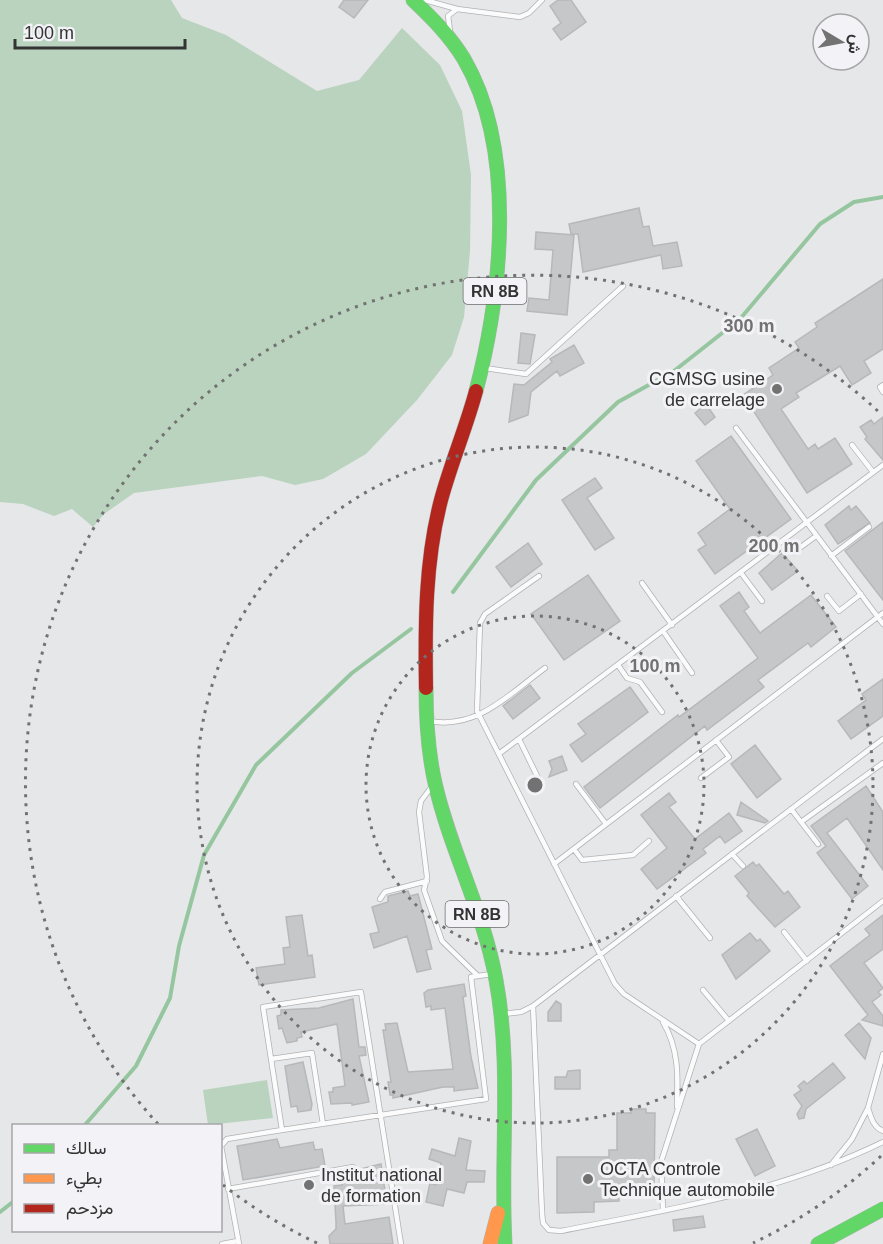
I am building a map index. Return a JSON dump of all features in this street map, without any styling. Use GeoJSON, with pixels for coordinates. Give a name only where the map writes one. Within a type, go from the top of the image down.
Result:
{"type":"FeatureCollection","features":[{"type":"Feature","properties":{"kind":"main road","name":"RN 8B"},"geometry":{"type":"LineString","coordinates":[[413,0],[451,39],[475,81],[493,141],[497,220],[495,303],[483,367],[437,514],[431,546],[426,721],[435,783],[495,974],[502,1014],[505,1244]]}},
{"type":"Feature","properties":{"kind":"main road","name":"RN 8B"},"geometry":{"type":"LineString","coordinates":[[490,1244],[503,1190]]}},
{"type":"Feature","properties":{"kind":"main road"},"geometry":{"type":"LineString","coordinates":[[818,1244],[883,1209]]}},
{"type":"Feature","properties":{"kind":"lane"},"geometry":{"type":"LineString","coordinates":[[425,0],[457,9],[520,17],[529,13],[542,0]]}},
{"type":"Feature","properties":{"kind":"lane"},"geometry":{"type":"LineString","coordinates":[[451,39],[448,16],[457,9]]}},
{"type":"Feature","properties":{"kind":"lane"},"geometry":{"type":"LineString","coordinates":[[483,367],[525,374],[623,286]]}},
{"type":"Feature","properties":{"kind":"lane"},"geometry":{"type":"LineString","coordinates":[[883,385],[880,387],[883,392]]}},
{"type":"Feature","properties":{"kind":"lane"},"geometry":{"type":"LineString","coordinates":[[736,428],[883,624]]}},
{"type":"Feature","properties":{"kind":"lane"},"geometry":{"type":"LineString","coordinates":[[852,445],[873,472]]}},
{"type":"Feature","properties":{"kind":"lane"},"geometry":{"type":"LineString","coordinates":[[500,753],[883,465]]}},
{"type":"Feature","properties":{"kind":"lane"},"geometry":{"type":"LineString","coordinates":[[831,556],[869,526]]}},
{"type":"Feature","properties":{"kind":"lane"},"geometry":{"type":"LineString","coordinates":[[794,552],[816,536]]}},
{"type":"Feature","properties":{"kind":"lane"},"geometry":{"type":"LineString","coordinates":[[741,573],[762,601]]}},
{"type":"Feature","properties":{"kind":"lane"},"geometry":{"type":"LineString","coordinates":[[540,576],[485,614],[480,623],[477,711],[500,753],[598,954],[624,994],[699,1044]]}},
{"type":"Feature","properties":{"kind":"lane"},"geometry":{"type":"LineString","coordinates":[[642,583],[672,625]]}},
{"type":"Feature","properties":{"kind":"lane"},"geometry":{"type":"LineString","coordinates":[[827,596],[839,612],[861,594]]}},
{"type":"Feature","properties":{"kind":"lane"},"geometry":{"type":"LineString","coordinates":[[554,864],[883,613]]}},
{"type":"Feature","properties":{"kind":"lane"},"geometry":{"type":"LineString","coordinates":[[663,631],[692,673]]}},
{"type":"Feature","properties":{"kind":"lane"},"geometry":{"type":"LineString","coordinates":[[618,664],[627,678],[640,682],[662,712]]}},
{"type":"Feature","properties":{"kind":"lane"},"geometry":{"type":"LineString","coordinates":[[426,721],[459,723],[479,716],[545,668]]}},
{"type":"Feature","properties":{"kind":"lane"},"geometry":{"type":"LineString","coordinates":[[519,739],[541,784]]}},
{"type":"Feature","properties":{"kind":"lane"},"geometry":{"type":"LineString","coordinates":[[502,1014],[521,1012],[533,1006],[598,954],[883,739]]}},
{"type":"Feature","properties":{"kind":"lane"},"geometry":{"type":"LineString","coordinates":[[701,778],[729,757],[716,740]]}},
{"type":"Feature","properties":{"kind":"lane"},"geometry":{"type":"LineString","coordinates":[[801,822],[883,763]]}},
{"type":"Feature","properties":{"kind":"lane"},"geometry":{"type":"LineString","coordinates":[[435,783],[421,801],[419,812],[427,881],[424,890],[438,934],[478,976]]}},
{"type":"Feature","properties":{"kind":"lane"},"geometry":{"type":"LineString","coordinates":[[576,784],[606,824]]}},
{"type":"Feature","properties":{"kind":"lane"},"geometry":{"type":"LineString","coordinates":[[791,809],[818,844]]}},
{"type":"Feature","properties":{"kind":"lane"},"geometry":{"type":"LineString","coordinates":[[574,849],[582,860],[633,855],[649,842]]}},
{"type":"Feature","properties":{"kind":"lane"},"geometry":{"type":"LineString","coordinates":[[732,854],[743,866]]}},
{"type":"Feature","properties":{"kind":"lane"},"geometry":{"type":"LineString","coordinates":[[380,899],[385,892],[427,881]]}},
{"type":"Feature","properties":{"kind":"lane"},"geometry":{"type":"LineString","coordinates":[[676,896],[710,938]]}},
{"type":"Feature","properties":{"kind":"lane"},"geometry":{"type":"LineString","coordinates":[[663,1211],[661,1162],[699,1044],[883,902]]}},
{"type":"Feature","properties":{"kind":"lane"},"geometry":{"type":"LineString","coordinates":[[784,932],[807,961]]}},
{"type":"Feature","properties":{"kind":"lane"},"geometry":{"type":"LineString","coordinates":[[486,1099],[471,977],[495,974]]}},
{"type":"Feature","properties":{"kind":"lane"},"geometry":{"type":"LineString","coordinates":[[703,990],[729,1021]]}},
{"type":"Feature","properties":{"kind":"lane"},"geometry":{"type":"LineString","coordinates":[[282,1130],[263,1007],[361,992],[401,1244]]}},
{"type":"Feature","properties":{"kind":"lane"},"geometry":{"type":"LineString","coordinates":[[533,1006],[543,1223],[549,1230],[561,1231],[762,1189],[829,1167],[883,1142]]}},
{"type":"Feature","properties":{"kind":"lane"},"geometry":{"type":"LineString","coordinates":[[661,1019],[670,1034],[677,1060],[677,1112]]}},
{"type":"Feature","properties":{"kind":"lane"},"geometry":{"type":"LineString","coordinates":[[271,1059],[312,1053],[323,1124]]}},
{"type":"Feature","properties":{"kind":"lane"},"geometry":{"type":"LineString","coordinates":[[829,1167],[852,1139],[868,1108],[883,1054]]}},
{"type":"Feature","properties":{"kind":"lane"},"geometry":{"type":"LineString","coordinates":[[222,1144],[282,1130],[504,1096]]}},
{"type":"Feature","properties":{"kind":"lane"},"geometry":{"type":"LineString","coordinates":[[868,1108],[872,1122],[877,1129],[883,1131]]}},
{"type":"Feature","properties":{"kind":"lane"},"geometry":{"type":"LineString","coordinates":[[222,1152],[239,1243],[222,1244]]}},
{"type":"Feature","properties":{"kind":"lane"},"geometry":{"type":"LineString","coordinates":[[228,1189],[353,1167]]}},
{"type":"Feature","properties":{"kind":"green space"},"geometry":{"type":"Polygon","coordinates":[[[0,0],[171,0],[182,18],[226,35],[317,91],[359,80],[402,28],[440,65],[462,111],[471,175],[470,251],[464,317],[452,355],[417,400],[366,454],[323,479],[295,485],[262,476],[134,493],[104,514],[93,527],[72,509],[54,516],[23,504],[0,502],[0,0]]]}},
{"type":"Feature","properties":{"kind":"green space"},"geometry":{"type":"Polygon","coordinates":[[[267,1080],[273,1118],[208,1124],[203,1090],[267,1080]]]}},
{"type":"Feature","properties":{"kind":"building"},"geometry":{"type":"Polygon","coordinates":[[[344,0],[368,0],[354,18],[339,7],[344,0]]]}},
{"type":"Feature","properties":{"kind":"building"},"geometry":{"type":"Polygon","coordinates":[[[558,0],[571,0],[586,22],[561,40],[553,29],[561,23],[550,6],[558,0]]]}},
{"type":"Feature","properties":{"kind":"building"},"geometry":{"type":"Polygon","coordinates":[[[639,208],[643,227],[649,226],[653,246],[677,242],[682,266],[663,269],[661,255],[583,272],[578,234],[571,234],[569,224],[639,208]]]}},
{"type":"Feature","properties":{"kind":"building"},"geometry":{"type":"Polygon","coordinates":[[[536,232],[574,235],[567,315],[527,311],[529,298],[549,300],[553,250],[535,249],[536,232]]]}},
{"type":"Feature","properties":{"kind":"building","name":"CGMSG usine de carrelage"},"geometry":{"type":"Polygon","coordinates":[[[883,279],[883,349],[864,361],[871,373],[852,385],[840,366],[796,393],[799,397],[781,409],[808,449],[815,444],[818,449],[835,438],[852,464],[807,493],[743,395],[773,375],[769,368],[799,348],[795,342],[817,327],[815,323],[883,279]]]}},
{"type":"Feature","properties":{"kind":"building"},"geometry":{"type":"Polygon","coordinates":[[[521,333],[535,335],[530,364],[518,363],[521,333]]]}},
{"type":"Feature","properties":{"kind":"building"},"geometry":{"type":"Polygon","coordinates":[[[574,345],[584,363],[560,376],[557,371],[531,392],[528,415],[509,422],[514,384],[524,385],[552,362],[550,359],[574,345]]]}},
{"type":"Feature","properties":{"kind":"building"},"geometry":{"type":"Polygon","coordinates":[[[706,404],[715,417],[705,425],[695,413],[706,404]]]}},
{"type":"Feature","properties":{"kind":"building"},"geometry":{"type":"Polygon","coordinates":[[[883,417],[883,460],[865,439],[867,437],[860,427],[871,420],[874,424],[883,417]]]}},
{"type":"Feature","properties":{"kind":"building"},"geometry":{"type":"Polygon","coordinates":[[[731,436],[791,519],[715,574],[698,550],[706,545],[698,533],[730,509],[696,461],[731,436]]]}},
{"type":"Feature","properties":{"kind":"building"},"geometry":{"type":"Polygon","coordinates":[[[595,478],[602,488],[587,498],[614,538],[595,550],[562,500],[595,478]]]}},
{"type":"Feature","properties":{"kind":"building"},"geometry":{"type":"Polygon","coordinates":[[[849,506],[851,510],[856,506],[870,523],[838,544],[825,525],[849,506]]]}},
{"type":"Feature","properties":{"kind":"building"},"geometry":{"type":"Polygon","coordinates":[[[883,522],[883,600],[845,551],[883,522]]]}},
{"type":"Feature","properties":{"kind":"building"},"geometry":{"type":"Polygon","coordinates":[[[528,543],[542,564],[511,587],[496,567],[528,543]]]}},
{"type":"Feature","properties":{"kind":"building"},"geometry":{"type":"Polygon","coordinates":[[[782,553],[798,571],[772,590],[759,573],[782,553]]]}},
{"type":"Feature","properties":{"kind":"building"},"geometry":{"type":"Polygon","coordinates":[[[588,575],[620,621],[564,660],[531,614],[588,575]]]}},
{"type":"Feature","properties":{"kind":"building"},"geometry":{"type":"Polygon","coordinates":[[[739,592],[749,607],[744,611],[760,633],[811,595],[836,627],[811,647],[808,643],[758,680],[764,687],[707,730],[705,726],[600,808],[584,787],[678,715],[679,717],[758,658],[720,606],[739,592]]]}},
{"type":"Feature","properties":{"kind":"building"},"geometry":{"type":"Polygon","coordinates":[[[883,679],[883,716],[851,739],[838,721],[866,700],[862,694],[883,679]]]}},
{"type":"Feature","properties":{"kind":"building"},"geometry":{"type":"Polygon","coordinates":[[[530,685],[540,698],[513,719],[503,706],[530,685]]]}},
{"type":"Feature","properties":{"kind":"building"},"geometry":{"type":"Polygon","coordinates":[[[630,687],[648,712],[582,762],[570,745],[586,734],[578,724],[630,687]]]}},
{"type":"Feature","properties":{"kind":"building"},"geometry":{"type":"Polygon","coordinates":[[[755,745],[781,779],[757,798],[731,764],[755,745]]]}},
{"type":"Feature","properties":{"kind":"building"},"geometry":{"type":"Polygon","coordinates":[[[562,756],[567,770],[549,777],[552,769],[549,761],[562,756]]]}},
{"type":"Feature","properties":{"kind":"building"},"geometry":{"type":"Polygon","coordinates":[[[866,786],[883,812],[883,870],[847,818],[827,833],[868,886],[852,899],[817,853],[826,846],[811,826],[866,786]]]}},
{"type":"Feature","properties":{"kind":"building"},"geometry":{"type":"Polygon","coordinates":[[[669,793],[676,802],[669,807],[695,839],[729,813],[742,831],[725,843],[720,836],[703,849],[706,853],[657,889],[641,869],[667,848],[641,815],[669,793]]]}},
{"type":"Feature","properties":{"kind":"building"},"geometry":{"type":"Polygon","coordinates":[[[741,802],[768,821],[765,823],[737,815],[741,802]]]}},
{"type":"Feature","properties":{"kind":"building"},"geometry":{"type":"Polygon","coordinates":[[[753,862],[756,866],[759,864],[784,894],[788,891],[800,907],[775,927],[747,896],[749,893],[735,876],[753,862]]]}},
{"type":"Feature","properties":{"kind":"building"},"geometry":{"type":"Polygon","coordinates":[[[408,891],[410,896],[418,894],[432,949],[426,950],[431,969],[417,972],[407,936],[374,948],[370,934],[379,932],[372,907],[388,902],[388,896],[408,891]]]}},
{"type":"Feature","properties":{"kind":"building"},"geometry":{"type":"Polygon","coordinates":[[[302,915],[308,956],[312,955],[315,977],[259,985],[256,968],[285,964],[283,948],[290,947],[286,917],[302,915]]]}},
{"type":"Feature","properties":{"kind":"building"},"geometry":{"type":"Polygon","coordinates":[[[883,915],[883,949],[864,963],[883,988],[878,992],[881,995],[872,1002],[883,1016],[883,1026],[862,1020],[868,1015],[830,966],[870,935],[865,929],[883,915]]]}},
{"type":"Feature","properties":{"kind":"building"},"geometry":{"type":"Polygon","coordinates":[[[750,933],[757,941],[760,939],[770,951],[736,979],[722,955],[750,933]]]}},
{"type":"Feature","properties":{"kind":"building"},"geometry":{"type":"Polygon","coordinates":[[[464,984],[466,996],[463,997],[471,1057],[478,1088],[454,1091],[454,1087],[443,1087],[393,1098],[393,1095],[390,1095],[388,1082],[391,1082],[383,1030],[386,1030],[385,1024],[397,1023],[408,1072],[453,1069],[445,1008],[431,1010],[431,1006],[426,1007],[424,993],[428,990],[464,984]]]}},
{"type":"Feature","properties":{"kind":"building"},"geometry":{"type":"Polygon","coordinates":[[[353,999],[359,1047],[365,1047],[366,1055],[359,1056],[369,1102],[352,1105],[352,1103],[331,1104],[329,1092],[333,1092],[333,1088],[345,1086],[337,1024],[301,1032],[302,1037],[297,1038],[297,1041],[287,1043],[282,1028],[279,1029],[277,1016],[281,1015],[281,1010],[319,1008],[353,999]]]}},
{"type":"Feature","properties":{"kind":"building"},"geometry":{"type":"Polygon","coordinates":[[[556,1001],[561,1004],[561,1021],[548,1021],[548,1012],[556,1001]]]}},
{"type":"Feature","properties":{"kind":"building"},"geometry":{"type":"Polygon","coordinates":[[[859,1023],[871,1038],[865,1059],[845,1035],[859,1023]]]}},
{"type":"Feature","properties":{"kind":"building"},"geometry":{"type":"Polygon","coordinates":[[[303,1062],[312,1104],[311,1110],[298,1112],[297,1106],[291,1107],[285,1066],[303,1062]]]}},
{"type":"Feature","properties":{"kind":"building"},"geometry":{"type":"Polygon","coordinates":[[[833,1063],[845,1078],[806,1109],[804,1118],[799,1119],[797,1114],[802,1106],[794,1095],[801,1090],[798,1086],[804,1081],[807,1084],[833,1063]]]}},
{"type":"Feature","properties":{"kind":"building"},"geometry":{"type":"Polygon","coordinates":[[[580,1070],[580,1089],[555,1089],[555,1077],[566,1077],[568,1071],[580,1070]]]}},
{"type":"Feature","properties":{"kind":"building"},"geometry":{"type":"Polygon","coordinates":[[[631,1109],[646,1109],[646,1113],[655,1113],[654,1190],[618,1190],[619,1201],[594,1202],[594,1212],[557,1213],[557,1157],[609,1157],[609,1150],[617,1150],[617,1113],[631,1113],[631,1109]]]}},
{"type":"Feature","properties":{"kind":"building"},"geometry":{"type":"Polygon","coordinates":[[[757,1129],[775,1166],[755,1176],[736,1139],[757,1129]]]}},
{"type":"Feature","properties":{"kind":"building"},"geometry":{"type":"Polygon","coordinates":[[[459,1138],[471,1141],[466,1170],[485,1171],[484,1182],[467,1182],[464,1193],[447,1189],[443,1206],[426,1202],[430,1183],[436,1185],[441,1163],[429,1159],[432,1149],[455,1156],[459,1138]]]}},
{"type":"Feature","properties":{"kind":"building"},"geometry":{"type":"Polygon","coordinates":[[[277,1139],[280,1148],[313,1142],[315,1150],[322,1149],[325,1166],[243,1180],[237,1146],[277,1139]]]}},
{"type":"Feature","properties":{"kind":"building"},"geometry":{"type":"Polygon","coordinates":[[[381,1164],[387,1204],[343,1206],[345,1224],[389,1217],[393,1244],[330,1244],[329,1236],[336,1229],[334,1186],[342,1185],[340,1174],[381,1164]]]}},
{"type":"Feature","properties":{"kind":"building"},"geometry":{"type":"Polygon","coordinates":[[[703,1216],[705,1227],[674,1231],[673,1220],[703,1216]]]}},
{"type":"Feature","properties":{"kind":"waterway"},"geometry":{"type":"LineString","coordinates":[[453,592],[536,480],[618,402],[674,371],[740,319],[820,224],[854,202],[883,197]]}},
{"type":"Feature","properties":{"kind":"waterway"},"geometry":{"type":"LineString","coordinates":[[86,1124],[136,1066],[170,998],[179,946],[204,855],[256,765],[352,673],[411,629]]}},
{"type":"Feature","properties":{"kind":"waterway"},"geometry":{"type":"LineString","coordinates":[[0,1212],[12,1203]]}},
{"type":"Feature","properties":{"kind":"traffic: fast"},"geometry":{"type":"LineString","coordinates":[[413,0],[453,43],[464,59],[481,95],[492,135],[498,178],[500,222],[498,266],[493,310],[476,391]]}},
{"type":"Feature","properties":{"kind":"traffic: fast"},"geometry":{"type":"LineString","coordinates":[[426,688],[428,736],[435,783],[441,808],[484,930],[501,1012],[505,1078],[505,1244]]}},
{"type":"Feature","properties":{"kind":"traffic: fast"},"geometry":{"type":"LineString","coordinates":[[818,1244],[883,1209]]}},
{"type":"Feature","properties":{"kind":"traffic: slow"},"geometry":{"type":"LineString","coordinates":[[490,1244],[498,1213]]}},
{"type":"Feature","properties":{"kind":"traffic: jam"},"geometry":{"type":"LineString","coordinates":[[426,688],[426,617],[432,546],[441,500],[476,391]]}},
{"type":"Feature","properties":{"kind":"place","name":"CGMSG usine de carrelage"},"geometry":{"type":"Point","coordinates":[777,389]}},
{"type":"Feature","properties":{"kind":"place","name":"OCTA Controle Technique automobile"},"geometry":{"type":"Point","coordinates":[588,1179]}},
{"type":"Feature","properties":{"kind":"place","name":"Institut national de formation"},"geometry":{"type":"Point","coordinates":[309,1185]}}]}
